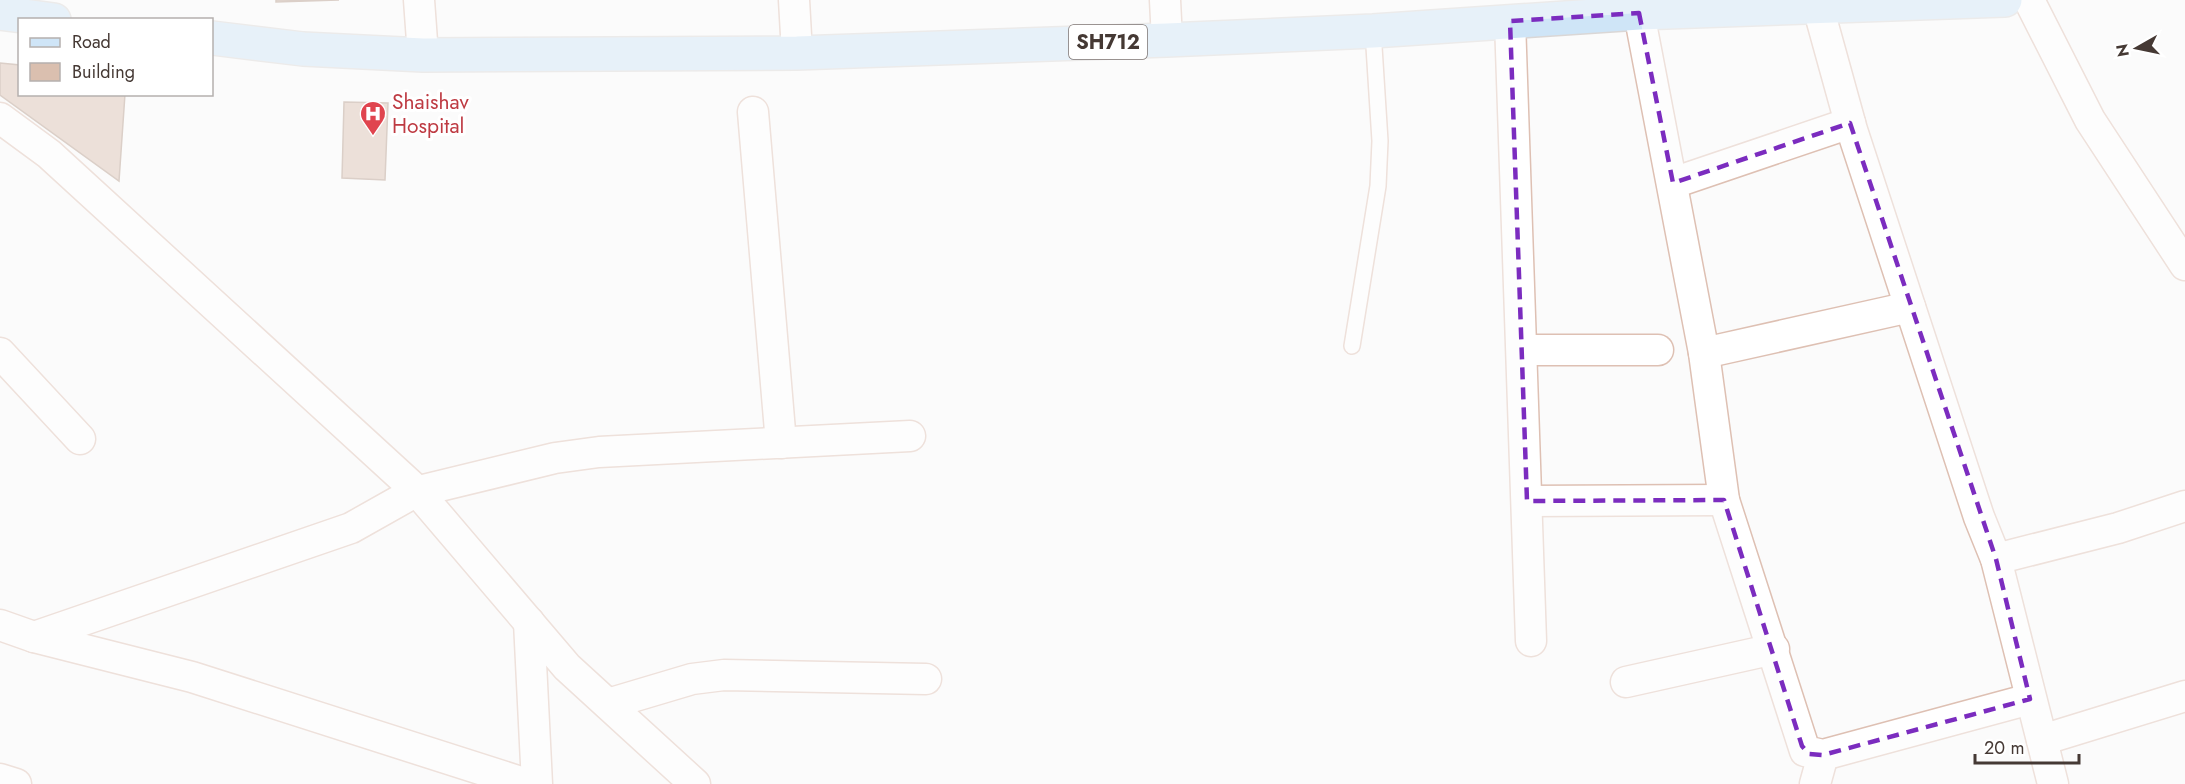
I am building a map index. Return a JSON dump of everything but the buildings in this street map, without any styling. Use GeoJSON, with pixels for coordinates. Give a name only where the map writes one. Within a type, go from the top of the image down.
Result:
{"type":"FeatureCollection","features":[{"type":"Feature","properties":{"kind":"main road","name":"SH712"},"geometry":{"type":"LineString","coordinates":[[213,38],[303,48],[423,56],[796,53],[1373,31],[1639,13],[2005,0]]}},
{"type":"Feature","properties":{"kind":"main road"},"geometry":{"type":"LineString","coordinates":[[0,13],[39,18]]}},
{"type":"Feature","properties":{"kind":"street"},"geometry":{"type":"LineString","coordinates":[[419,0],[423,56]]}},
{"type":"Feature","properties":{"kind":"street"},"geometry":{"type":"LineString","coordinates":[[794,0],[796,53]]}},
{"type":"Feature","properties":{"kind":"street"},"geometry":{"type":"LineString","coordinates":[[1165,0],[1167,40]]}},
{"type":"Feature","properties":{"kind":"street"},"geometry":{"type":"LineString","coordinates":[[2029,0],[2090,120],[2185,265]]}},
{"type":"Feature","properties":{"kind":"street"},"geometry":{"type":"LineString","coordinates":[[1818,7],[1850,123],[1979,517],[1996,559],[2053,784]]}},
{"type":"Feature","properties":{"kind":"street"},"geometry":{"type":"LineString","coordinates":[[1639,13],[1704,353],[1724,500],[1774,649],[1802,746],[1809,754],[1823,755],[2030,699]]}},
{"type":"Feature","properties":{"kind":"street"},"geometry":{"type":"LineString","coordinates":[[1510,21],[1531,641]]}},
{"type":"Feature","properties":{"kind":"street"},"geometry":{"type":"LineString","coordinates":[[753,112],[781,443]]}},
{"type":"Feature","properties":{"kind":"street"},"geometry":{"type":"LineString","coordinates":[[0,118],[49,154],[417,491],[567,667],[695,784]]}},
{"type":"Feature","properties":{"kind":"street"},"geometry":{"type":"LineString","coordinates":[[1673,183],[1850,123]]}},
{"type":"Feature","properties":{"kind":"street"},"geometry":{"type":"LineString","coordinates":[[1704,353],[1910,307]]}},
{"type":"Feature","properties":{"kind":"street"},"geometry":{"type":"LineString","coordinates":[[1522,350],[1658,350]]}},
{"type":"Feature","properties":{"kind":"street"},"geometry":{"type":"LineString","coordinates":[[0,353],[80,439]]}},
{"type":"Feature","properties":{"kind":"street"},"geometry":{"type":"LineString","coordinates":[[34,637],[351,528],[417,491],[579,454],[910,436]]}},
{"type":"Feature","properties":{"kind":"street"},"geometry":{"type":"LineString","coordinates":[[1527,501],[1724,500]]}},
{"type":"Feature","properties":{"kind":"street"},"geometry":{"type":"LineString","coordinates":[[1996,559],[2118,528],[2185,506]]}},
{"type":"Feature","properties":{"kind":"street"},"geometry":{"type":"LineString","coordinates":[[529,622],[537,784]]}},
{"type":"Feature","properties":{"kind":"street"},"geometry":{"type":"LineString","coordinates":[[0,625],[34,637],[192,677],[527,784]]}},
{"type":"Feature","properties":{"kind":"street"},"geometry":{"type":"LineString","coordinates":[[1626,682],[1774,649]]}},
{"type":"Feature","properties":{"kind":"street"},"geometry":{"type":"LineString","coordinates":[[608,704],[692,679],[724,675],[926,679]]}},
{"type":"Feature","properties":{"kind":"street"},"geometry":{"type":"LineString","coordinates":[[2042,740],[2185,696]]}},
{"type":"Feature","properties":{"kind":"street"},"geometry":{"type":"LineString","coordinates":[[1815,784],[1823,755]]}},
{"type":"Feature","properties":{"kind":"street"},"geometry":{"type":"LineString","coordinates":[[0,779],[16,784]]}},
{"type":"Feature","properties":{"kind":"lane"},"geometry":{"type":"LineString","coordinates":[[1352,346],[1379,163],[1380,141],[1373,31]]}},
{"type":"Feature","properties":{"kind":"highlighted area"},"geometry":{"type":"Polygon","coordinates":[[[1639,13],[1673,183],[1850,123],[1996,559],[2030,699],[1823,755],[1809,754],[1802,746],[1724,500],[1527,501],[1510,21],[1639,13]]]}},
{"type":"Feature","properties":{"kind":"place","name":"Shaishav Hospital"},"geometry":{"type":"Point","coordinates":[373,137]}}]}
